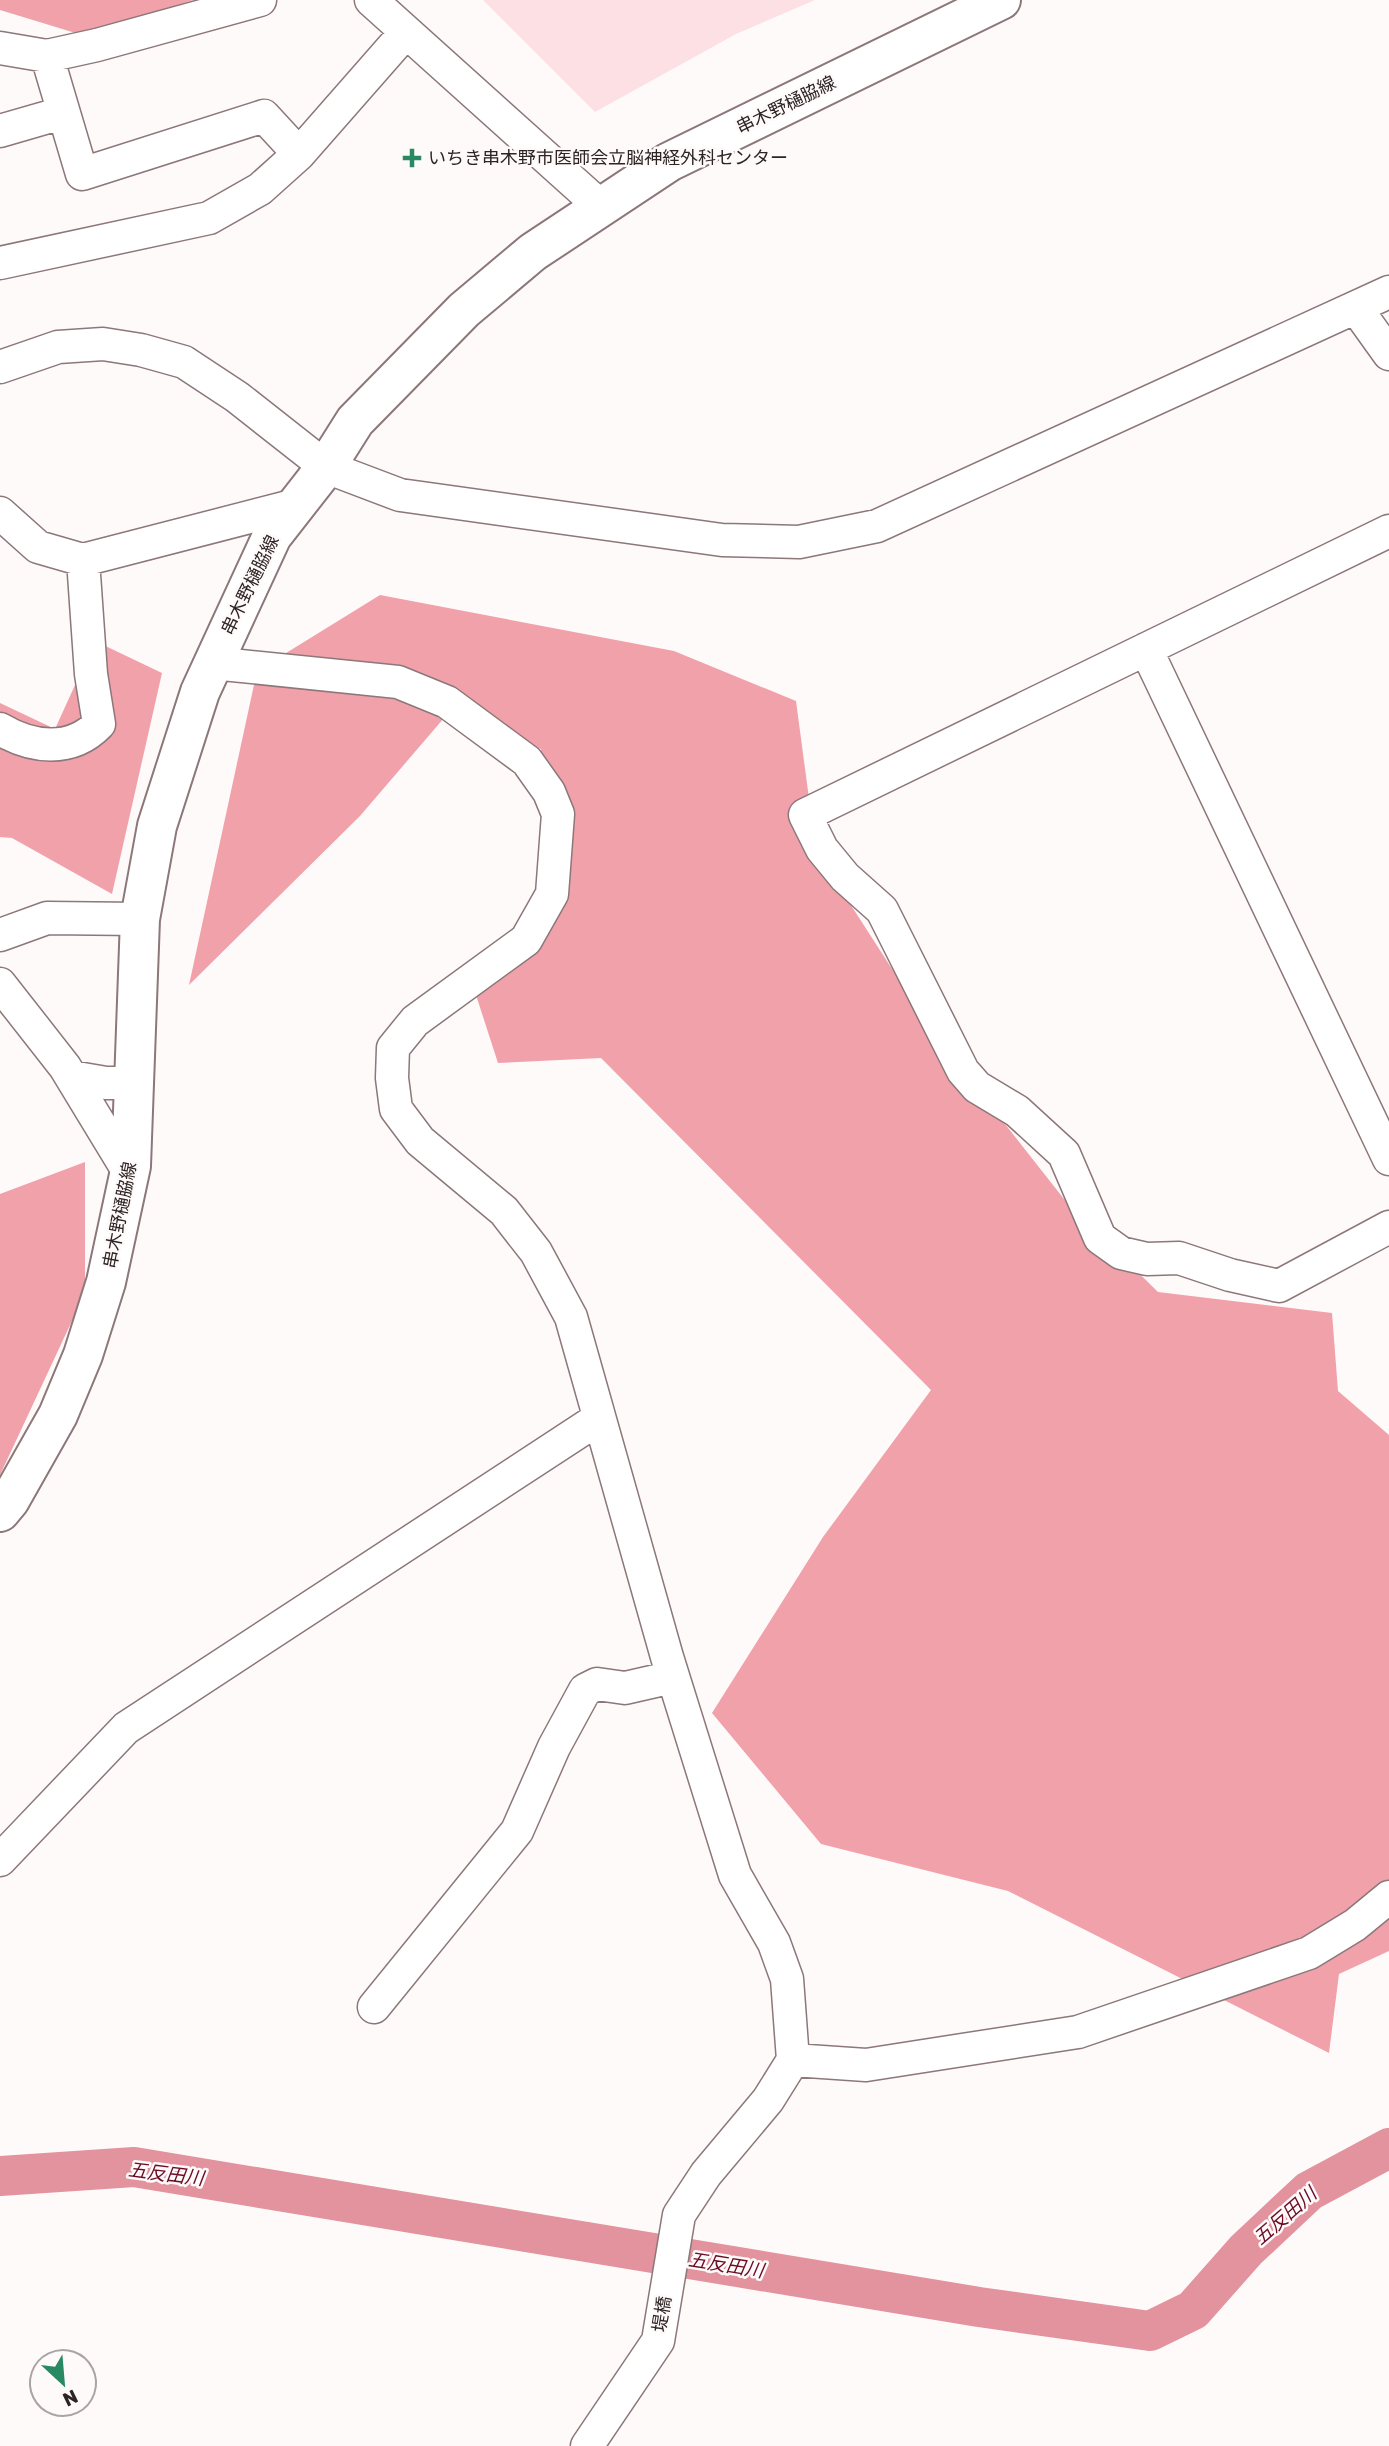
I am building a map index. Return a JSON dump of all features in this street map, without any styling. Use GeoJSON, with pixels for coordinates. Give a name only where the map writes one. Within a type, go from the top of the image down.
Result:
{"type":"FeatureCollection","features":[{"type":"Feature","properties":{"kind":"main road","name":"串木野樋脇線"},"geometry":{"type":"LineString","coordinates":[[0,1511],[10,1500],[58,1415],[83,1355],[107,1282],[130,1174],[140,919],[157,826],[200,692],[272,536],[326,467],[355,421],[464,310],[533,252],[599,205],[668,162],[1001,0]]}},
{"type":"Feature","properties":{"kind":"street"},"geometry":{"type":"LineString","coordinates":[[0,48],[47,56],[260,0]]}},
{"type":"Feature","properties":{"kind":"street"},"geometry":{"type":"LineString","coordinates":[[371,0],[599,205]]}},
{"type":"Feature","properties":{"kind":"street"},"geometry":{"type":"LineString","coordinates":[[0,263],[209,218],[260,189],[299,154],[406,32]]}},
{"type":"Feature","properties":{"kind":"street"},"geometry":{"type":"LineString","coordinates":[[47,56],[82,174],[264,116],[299,154]]}},
{"type":"Feature","properties":{"kind":"street"},"geometry":{"type":"LineString","coordinates":[[0,131],[62,113]]}},
{"type":"Feature","properties":{"kind":"street"},"geometry":{"type":"LineString","coordinates":[[0,367],[58,347],[103,344],[141,350],[184,362],[237,397],[326,467],[400,495],[722,540],[799,542],[877,526],[1389,292]]}},
{"type":"Feature","properties":{"kind":"street"},"geometry":{"type":"LineString","coordinates":[[1356,308],[1389,354]]}},
{"type":"Feature","properties":{"kind":"street"},"geometry":{"type":"LineString","coordinates":[[0,513],[38,547],[83,560],[296,505]]}},
{"type":"Feature","properties":{"kind":"street"},"geometry":{"type":"LineString","coordinates":[[1389,531],[805,815],[822,849],[845,877],[882,910],[962,1071],[977,1087],[1017,1111],[1064,1154],[1100,1238],[1121,1254],[1147,1259],[1179,1258],[1230,1275],[1279,1286],[1389,1227]]}},
{"type":"Feature","properties":{"kind":"street"},"geometry":{"type":"LineString","coordinates":[[0,729],[23,742],[61,745],[90,733],[99,724],[91,674],[83,560]]}},
{"type":"Feature","properties":{"kind":"street"},"geometry":{"type":"LineString","coordinates":[[1146,649],[1389,1159]]}},
{"type":"Feature","properties":{"kind":"street"},"geometry":{"type":"LineString","coordinates":[[212,663],[398,682],[457,710],[527,761],[550,792],[558,814],[552,894],[526,940],[415,1021],[393,1048],[391,1078],[396,1109],[420,1141],[504,1211],[536,1252],[571,1317],[673,1677],[735,1875],[774,1943],[787,1979],[793,2060],[866,2065],[1078,2032],[1309,1953],[1355,1925],[1389,1897]]}},
{"type":"Feature","properties":{"kind":"street"},"geometry":{"type":"LineString","coordinates":[[0,935],[47,918],[140,919]]}},
{"type":"Feature","properties":{"kind":"street"},"geometry":{"type":"LineString","coordinates":[[1,984],[71,1077],[130,1174]]}},
{"type":"Feature","properties":{"kind":"street"},"geometry":{"type":"LineString","coordinates":[[71,1077],[106,1083],[133,1083]]}},
{"type":"Feature","properties":{"kind":"street"},"geometry":{"type":"LineString","coordinates":[[0,1860],[127,1728],[598,1419]]}},
{"type":"Feature","properties":{"kind":"street"},"geometry":{"type":"LineString","coordinates":[[374,2007],[517,1831],[554,1746],[585,1690],[597,1684],[625,1688],[673,1677]]}},
{"type":"Feature","properties":{"kind":"street","name":"堤橋"},"geometry":{"type":"LineString","coordinates":[[587,2446],[658,2341],[678,2215],[706,2174],[768,2100],[793,2060]]}},
{"type":"Feature","properties":{"kind":"shaded area"},"geometry":{"type":"Polygon","coordinates":[[[0,0],[193,0],[82,35],[0,10],[0,0]]]}},
{"type":"Feature","properties":{"kind":"shaded area"},"geometry":{"type":"Polygon","coordinates":[[[483,0],[815,0],[736,34],[595,112],[483,0]]]}},
{"type":"Feature","properties":{"kind":"shaded area"},"geometry":{"type":"Polygon","coordinates":[[[380,595],[674,651],[796,701],[816,851],[934,1034],[1064,1199],[1158,1292],[1332,1313],[1338,1391],[1389,1435],[1389,1951],[1339,1974],[1329,2053],[1008,1891],[821,1844],[712,1713],[823,1537],[931,1390],[601,1058],[498,1063],[475,992],[552,881],[541,749],[444,718],[360,816],[189,985],[257,671],[380,595]]]}},
{"type":"Feature","properties":{"kind":"shaded area"},"geometry":{"type":"Polygon","coordinates":[[[95,641],[162,673],[112,894],[12,838],[0,837],[0,703],[55,729],[95,641]]]}},
{"type":"Feature","properties":{"kind":"shaded area"},"geometry":{"type":"Polygon","coordinates":[[[85,1162],[85,1293],[0,1475],[0,1194],[85,1162]]]}},
{"type":"Feature","properties":{"kind":"waterway","name":"五反田川"},"geometry":{"type":"LineString","coordinates":[[0,2176],[134,2167],[979,2307],[1150,2331],[1193,2310],[1246,2250],[1309,2191],[1389,2148]]}},
{"type":"Feature","properties":{"kind":"place","name":"いちき串木野市医師会立脳神経外科センター"},"geometry":{"type":"Point","coordinates":[412,158]}}]}
